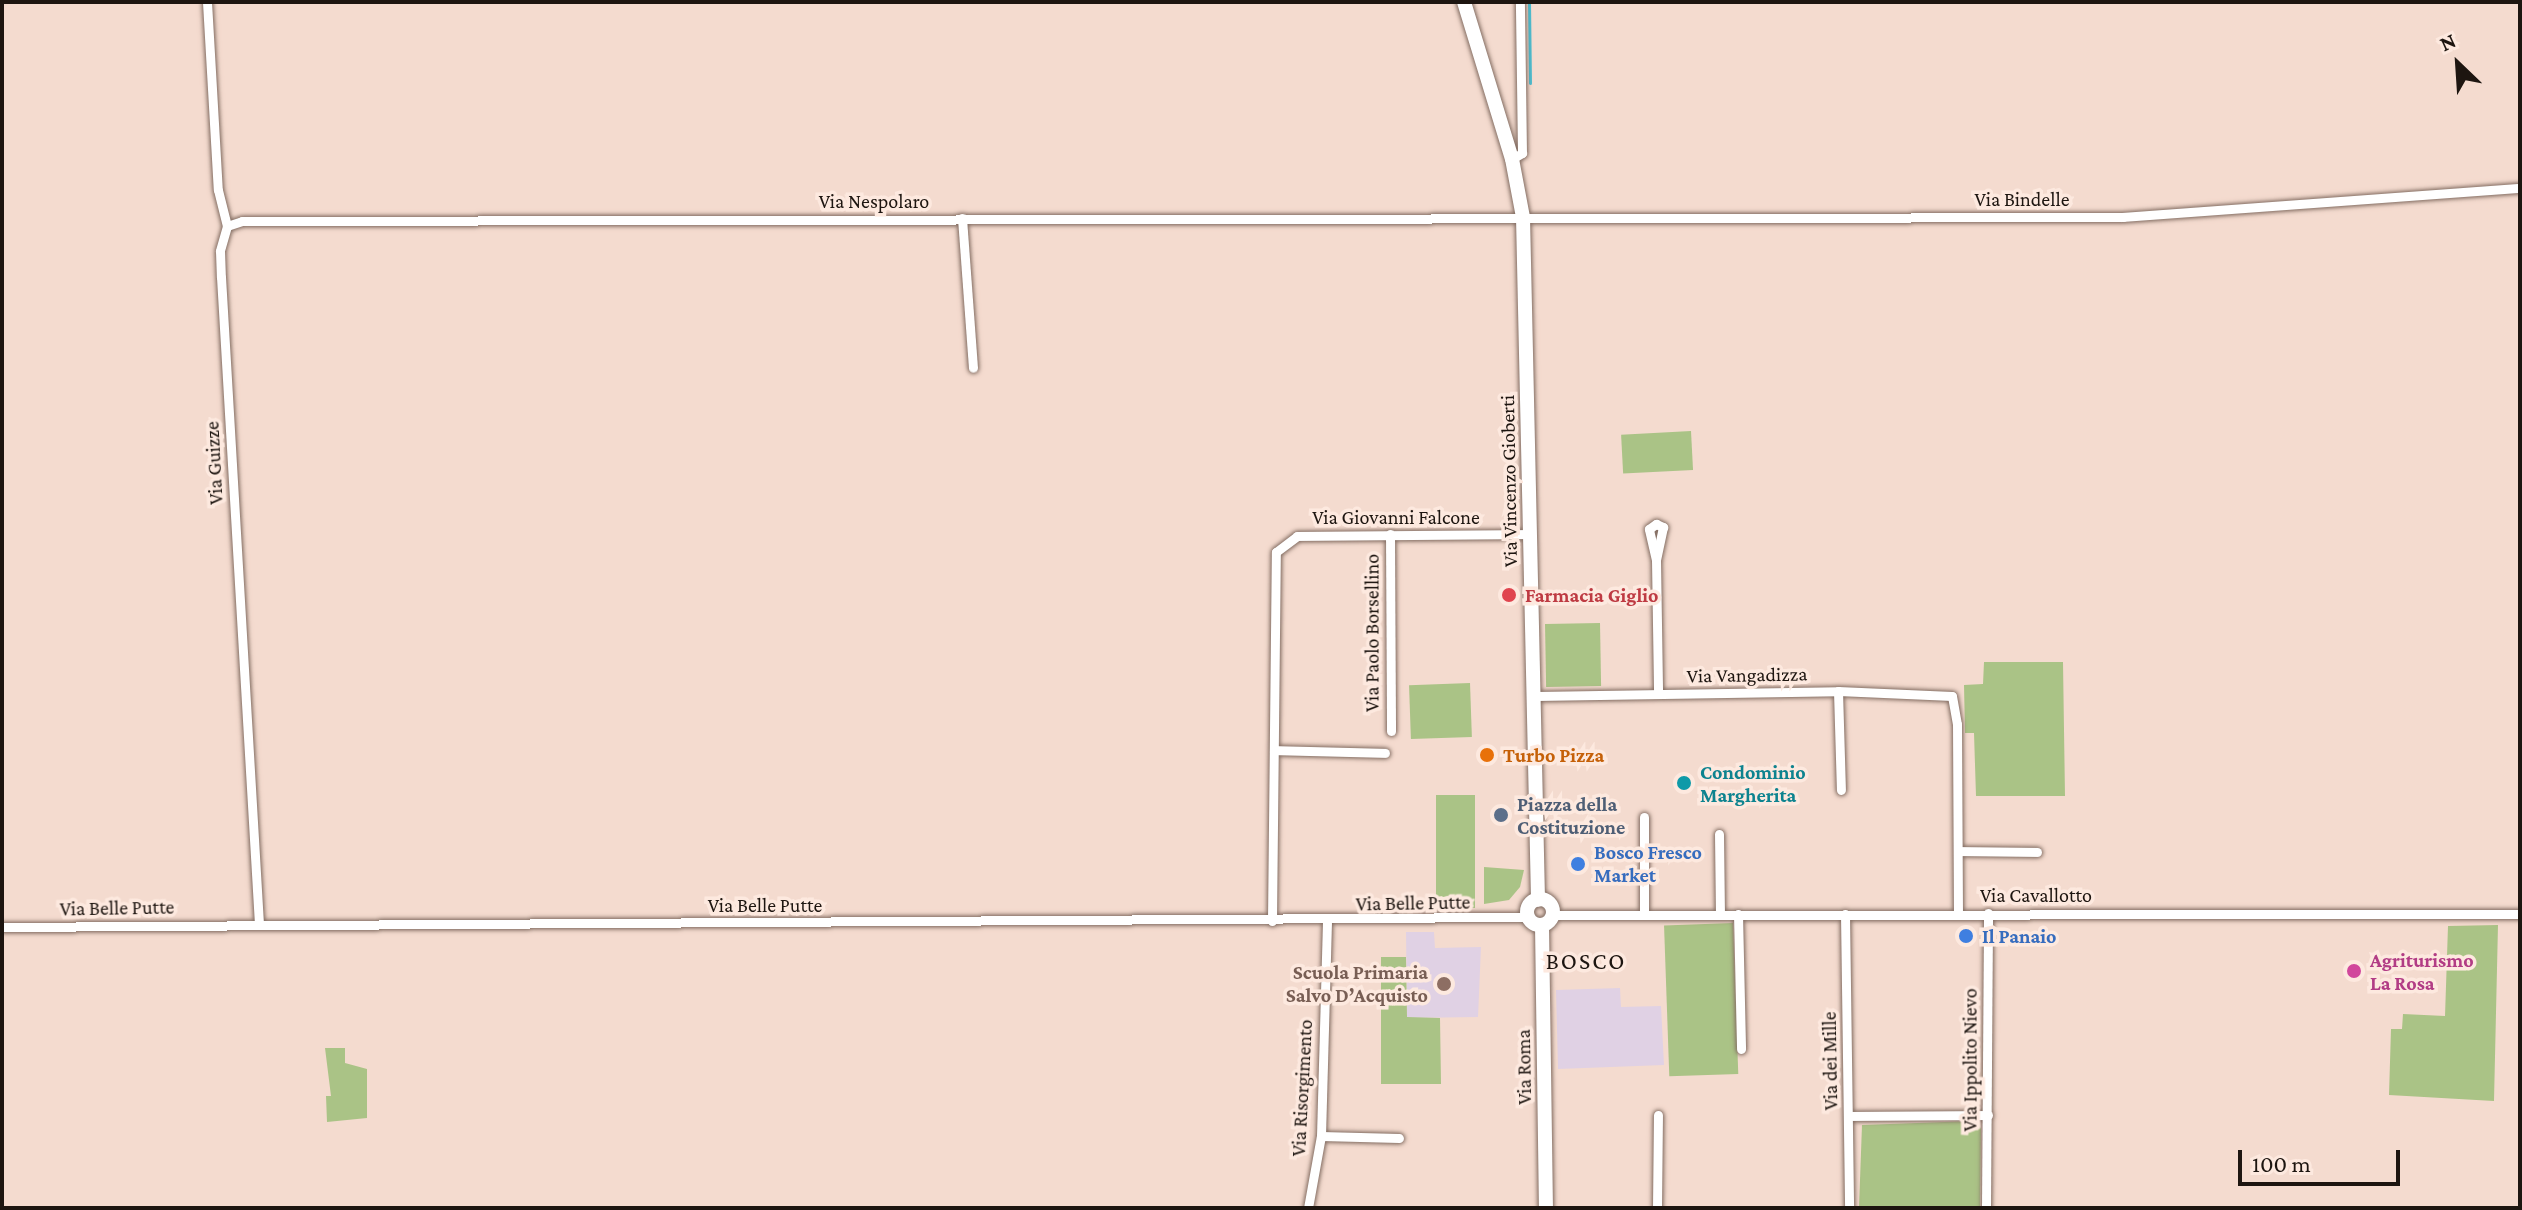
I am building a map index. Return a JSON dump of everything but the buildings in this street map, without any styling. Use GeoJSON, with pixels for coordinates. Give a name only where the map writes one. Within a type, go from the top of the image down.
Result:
{"type":"FeatureCollection","features":[{"type":"Feature","properties":{"kind":"street","name":"Via Guizze"},"geometry":{"type":"LineString","coordinates":[[207,2],[218,190],[227,226],[220,264],[259,924]]}},
{"type":"Feature","properties":{"kind":"street","name":"Via Vincenzo Gioberti"},"geometry":{"type":"LineString","coordinates":[[1464,2],[1512,159],[1523,217],[1536,696],[1538,900]]}},
{"type":"Feature","properties":{"kind":"street","name":"Via Vincenzo Gioberti"},"geometry":{"type":"LineString","coordinates":[[1512,159],[1522,153],[1520,2]]}},
{"type":"Feature","properties":{"kind":"street","name":"Via Bindelle"},"geometry":{"type":"LineString","coordinates":[[1523,217],[2123,217],[2520,188]]}},
{"type":"Feature","properties":{"kind":"street","name":"Via Nespolaro"},"geometry":{"type":"LineString","coordinates":[[227,226],[242,221],[1523,217]]}},
{"type":"Feature","properties":{"kind":"street"},"geometry":{"type":"LineString","coordinates":[[962,218],[973,368]]}},
{"type":"Feature","properties":{"kind":"street","name":"Via Paolo Borsellino"},"geometry":{"type":"LineString","coordinates":[[1390,534],[1391,731]]}},
{"type":"Feature","properties":{"kind":"street","name":"Via Giovanni Falcone"},"geometry":{"type":"LineString","coordinates":[[1272,921],[1276,552],[1284,540],[1297,536],[1530,534]]}},
{"type":"Feature","properties":{"kind":"street","name":"Via Vangadizza"},"geometry":{"type":"LineString","coordinates":[[1656,560],[1658,694]]}},
{"type":"Feature","properties":{"kind":"street"},"geometry":{"type":"LineString","coordinates":[[1838,691],[1841,790]]}},
{"type":"Feature","properties":{"kind":"street","name":"Via Vangadizza"},"geometry":{"type":"LineString","coordinates":[[1536,696],[1838,691],[1952,696],[1958,913]]}},
{"type":"Feature","properties":{"kind":"street"},"geometry":{"type":"LineString","coordinates":[[1274,750],[1385,753]]}},
{"type":"Feature","properties":{"kind":"street"},"geometry":{"type":"LineString","coordinates":[[1644,817],[1644,913]]}},
{"type":"Feature","properties":{"kind":"street"},"geometry":{"type":"LineString","coordinates":[[1719,834],[1720,915]]}},
{"type":"Feature","properties":{"kind":"street"},"geometry":{"type":"LineString","coordinates":[[1958,851],[2037,852]]}},
{"type":"Feature","properties":{"kind":"street"},"geometry":{"type":"LineString","coordinates":[[1538,900],[1550,903],[1547,920],[1528,917],[1529,906],[1538,900]]}},
{"type":"Feature","properties":{"kind":"street","name":"Via Cavallotto"},"geometry":{"type":"LineString","coordinates":[[1547,920],[1644,913],[2520,914]]}},
{"type":"Feature","properties":{"kind":"street","name":"Via Ippolito Nievo"},"geometry":{"type":"LineString","coordinates":[[1986,1208],[1988,913]]}},
{"type":"Feature","properties":{"kind":"street"},"geometry":{"type":"LineString","coordinates":[[1738,914],[1741,1049]]}},
{"type":"Feature","properties":{"kind":"street","name":"Via dei Mille"},"geometry":{"type":"LineString","coordinates":[[1845,914],[1849,1208]]}},
{"type":"Feature","properties":{"kind":"street","name":"Via Belle Putte"},"geometry":{"type":"LineString","coordinates":[[2,927],[1327,922],[1528,917]]}},
{"type":"Feature","properties":{"kind":"street","name":"Via Roma"},"geometry":{"type":"LineString","coordinates":[[1546,1208],[1547,920]]}},
{"type":"Feature","properties":{"kind":"street","name":"Via Risorgimento"},"geometry":{"type":"LineString","coordinates":[[1308,1208],[1321,1136],[1327,922]]}},
{"type":"Feature","properties":{"kind":"street"},"geometry":{"type":"LineString","coordinates":[[1657,1208],[1658,1115]]}},
{"type":"Feature","properties":{"kind":"street"},"geometry":{"type":"LineString","coordinates":[[1849,1116],[1988,1115]]}},
{"type":"Feature","properties":{"kind":"street"},"geometry":{"type":"LineString","coordinates":[[1321,1136],[1399,1138]]}},
{"type":"Feature","properties":{"kind":"shaded area","name":"Scuola Primaria Salvo D’Acquisto"},"geometry":{"type":"Polygon","coordinates":[[[1406,932],[1434,932],[1435,948],[1481,947],[1478,1017],[1407,1018],[1406,932]]]}},
{"type":"Feature","properties":{"kind":"shaded area"},"geometry":{"type":"Polygon","coordinates":[[[1620,988],[1621,1007],[1661,1006],[1664,1065],[1558,1069],[1556,990],[1620,988]]]}},
{"type":"Feature","properties":{"kind":"green space"},"geometry":{"type":"Polygon","coordinates":[[[1691,431],[1693,470],[1623,474],[1621,435],[1691,431]]]}},
{"type":"Feature","properties":{"kind":"green space"},"geometry":{"type":"Polygon","coordinates":[[[1600,623],[1601,686],[1546,687],[1545,624],[1600,623]]]}},
{"type":"Feature","properties":{"kind":"green space"},"geometry":{"type":"Polygon","coordinates":[[[1984,662],[2063,662],[2065,796],[1976,796],[1974,733],[1965,733],[1964,685],[1983,684],[1984,662]]]}},
{"type":"Feature","properties":{"kind":"green space"},"geometry":{"type":"Polygon","coordinates":[[[1470,683],[1472,737],[1411,739],[1409,685],[1470,683]]]}},
{"type":"Feature","properties":{"kind":"green space"},"geometry":{"type":"Polygon","coordinates":[[[1436,795],[1475,795],[1475,908],[1436,908],[1436,795]]]}},
{"type":"Feature","properties":{"kind":"green space"},"geometry":{"type":"Polygon","coordinates":[[[1484,867],[1524,870],[1520,887],[1509,900],[1484,904],[1484,867]]]}},
{"type":"Feature","properties":{"kind":"green space"},"geometry":{"type":"Polygon","coordinates":[[[1733,923],[1738,1074],[1669,1076],[1664,925],[1733,923]]]}},
{"type":"Feature","properties":{"kind":"green space"},"geometry":{"type":"Polygon","coordinates":[[[2498,925],[2494,1101],[2389,1095],[2391,1029],[2402,1029],[2403,1014],[2445,1016],[2448,926],[2498,925]]]}},
{"type":"Feature","properties":{"kind":"green space"},"geometry":{"type":"Polygon","coordinates":[[[1381,957],[1406,957],[1407,1017],[1440,1018],[1441,1084],[1381,1084],[1381,957]]]}},
{"type":"Feature","properties":{"kind":"green space"},"geometry":{"type":"Polygon","coordinates":[[[325,1048],[345,1048],[345,1063],[367,1069],[367,1118],[327,1122],[326,1096],[331,1096],[325,1048]]]}},
{"type":"Feature","properties":{"kind":"green space"},"geometry":{"type":"Polygon","coordinates":[[[1972,1121],[1981,1128],[1980,1208],[1859,1208],[1862,1125],[1972,1121]]]}},
{"type":"Feature","properties":{"kind":"waterway"},"geometry":{"type":"LineString","coordinates":[[1529,2],[1530,83]]}},
{"type":"Feature","properties":{"kind":"place","name":"Farmacia Giglio"},"geometry":{"type":"Point","coordinates":[1509,595]}},
{"type":"Feature","properties":{"kind":"place","name":"Turbo Pizza"},"geometry":{"type":"Point","coordinates":[1487,755]}},
{"type":"Feature","properties":{"kind":"place","name":"Condominio Margherita"},"geometry":{"type":"Point","coordinates":[1684,783]}},
{"type":"Feature","properties":{"kind":"place","name":"Piazza della Costituzione"},"geometry":{"type":"Point","coordinates":[1501,815]}},
{"type":"Feature","properties":{"kind":"place","name":"Bosco Fresco Market"},"geometry":{"type":"Point","coordinates":[1578,864]}},
{"type":"Feature","properties":{"kind":"place","name":"Il Panaio"},"geometry":{"type":"Point","coordinates":[1966,936]}},
{"type":"Feature","properties":{"kind":"place","name":"Agriturismo La Rosa"},"geometry":{"type":"Point","coordinates":[2354,971]}},
{"type":"Feature","properties":{"kind":"place","name":"Scuola Primaria Salvo D’Acquisto"},"geometry":{"type":"Point","coordinates":[1444,984]}},
{"type":"Feature","properties":{"kind":"district","name":"BOSCO"},"geometry":{"type":"Point","coordinates":[1586,961]}}]}
